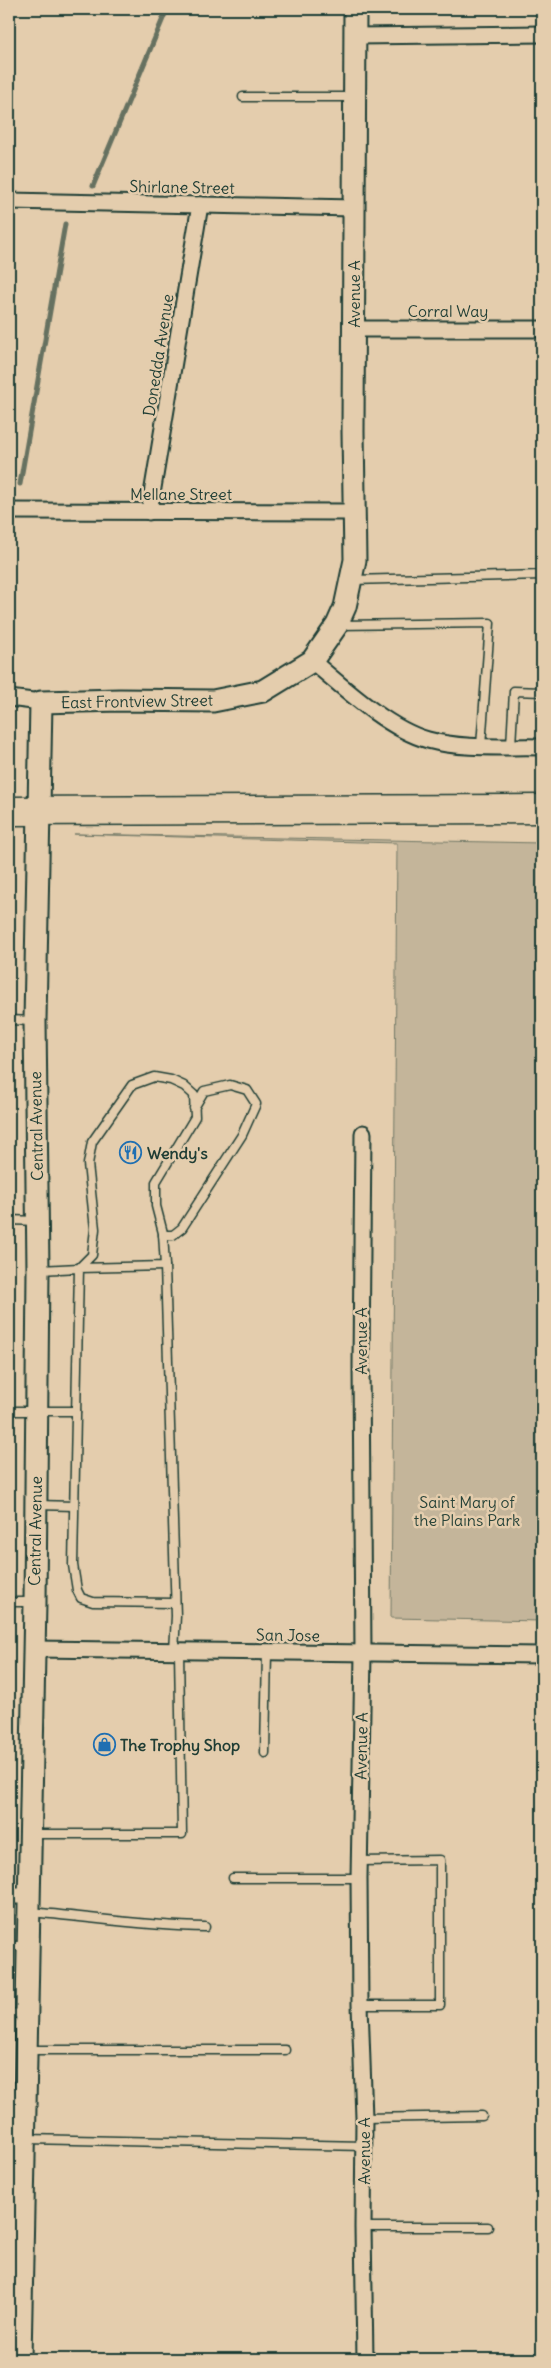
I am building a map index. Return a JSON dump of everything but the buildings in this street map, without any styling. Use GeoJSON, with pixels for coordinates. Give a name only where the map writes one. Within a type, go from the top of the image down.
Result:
{"type":"FeatureCollection","features":[{"type":"Feature","properties":{"kind":"highway"},"geometry":{"type":"LineString","coordinates":[[9,810],[542,809]]}},
{"type":"Feature","properties":{"kind":"street","name":"Avenue A"},"geometry":{"type":"LineString","coordinates":[[352,580],[355,560],[353,328],[355,9]]}},
{"type":"Feature","properties":{"kind":"street"},"geometry":{"type":"LineString","coordinates":[[355,36],[542,34]]}},
{"type":"Feature","properties":{"kind":"street","name":"Shirlane Street"},"geometry":{"type":"LineString","coordinates":[[9,201],[354,208]]}},
{"type":"Feature","properties":{"kind":"street","name":"Donedda Avenue"},"geometry":{"type":"LineString","coordinates":[[150,512],[200,205]]}},
{"type":"Feature","properties":{"kind":"street","name":"Corral Way"},"geometry":{"type":"LineString","coordinates":[[353,328],[542,329]]}},
{"type":"Feature","properties":{"kind":"street","name":"Mellane Street"},"geometry":{"type":"LineString","coordinates":[[9,511],[354,512]]}},
{"type":"Feature","properties":{"kind":"street","name":"East Frontview Street"},"geometry":{"type":"LineString","coordinates":[[41,702],[120,700],[212,701],[263,692],[312,661],[337,625],[345,607],[352,580]]}},
{"type":"Feature","properties":{"kind":"street"},"geometry":{"type":"LineString","coordinates":[[312,661],[359,700],[401,727],[427,740],[481,746],[542,747]]}},
{"type":"Feature","properties":{"kind":"street"},"geometry":{"type":"LineString","coordinates":[[9,698],[41,702]]}},
{"type":"Feature","properties":{"kind":"street","name":"Central Avenue"},"geometry":{"type":"LineString","coordinates":[[20,2359],[16,2247],[26,2139],[28,2050],[18,2013],[19,1946],[30,1904],[32,1834],[38,1270],[35,1020],[39,854],[37,811],[41,702]]}},
{"type":"Feature","properties":{"kind":"street","name":"Avenue A"},"geometry":{"type":"LineString","coordinates":[[364,1133],[361,1365],[363,1654],[359,1878],[360,2005],[364,2118],[365,2359]]}},
{"type":"Feature","properties":{"kind":"street","name":"San Jose"},"geometry":{"type":"LineString","coordinates":[[34,1649],[542,1655]]}},
{"type":"Feature","properties":{"kind":"street"},"geometry":{"type":"LineString","coordinates":[[9,1896],[30,1904]]}},
{"type":"Feature","properties":{"kind":"lane"},"geometry":{"type":"LineString","coordinates":[[243,97],[355,97]]}},
{"type":"Feature","properties":{"kind":"lane"},"geometry":{"type":"LineString","coordinates":[[352,580],[542,575]]}},
{"type":"Feature","properties":{"kind":"lane"},"geometry":{"type":"LineString","coordinates":[[337,625],[490,623],[481,746]]}},
{"type":"Feature","properties":{"kind":"lane"},"geometry":{"type":"LineString","coordinates":[[511,746],[514,691],[542,692]]}},
{"type":"Feature","properties":{"kind":"lane"},"geometry":{"type":"LineString","coordinates":[[9,1020],[35,1020]]}},
{"type":"Feature","properties":{"kind":"lane"},"geometry":{"type":"LineString","coordinates":[[32,1834],[182,1834],[165,1266],[162,1235],[156,1206],[156,1182],[194,1117],[194,1095],[184,1086],[171,1080],[154,1077],[132,1085],[92,1142],[88,1164],[95,1229],[92,1256],[79,1268],[73,1565],[77,1590],[81,1598],[93,1602],[174,1602]]}},
{"type":"Feature","properties":{"kind":"lane"},"geometry":{"type":"LineString","coordinates":[[162,1235],[173,1235],[182,1228],[242,1135],[256,1104],[247,1090],[230,1085],[204,1091],[194,1108]]}},
{"type":"Feature","properties":{"kind":"lane"},"geometry":{"type":"LineString","coordinates":[[9,1220],[38,1221]]}},
{"type":"Feature","properties":{"kind":"lane"},"geometry":{"type":"LineString","coordinates":[[38,1270],[165,1266]]}},
{"type":"Feature","properties":{"kind":"lane"},"geometry":{"type":"LineString","coordinates":[[9,1411],[76,1411]]}},
{"type":"Feature","properties":{"kind":"lane"},"geometry":{"type":"LineString","coordinates":[[36,1505],[74,1506]]}},
{"type":"Feature","properties":{"kind":"lane"},"geometry":{"type":"LineString","coordinates":[[9,1602],[35,1602]]}},
{"type":"Feature","properties":{"kind":"lane"},"geometry":{"type":"LineString","coordinates":[[265,1753],[267,1652]]}},
{"type":"Feature","properties":{"kind":"lane"},"geometry":{"type":"LineString","coordinates":[[359,1861],[440,1860],[440,2005],[360,2005]]}},
{"type":"Feature","properties":{"kind":"lane"},"geometry":{"type":"LineString","coordinates":[[233,1878],[359,1878]]}},
{"type":"Feature","properties":{"kind":"lane"},"geometry":{"type":"LineString","coordinates":[[30,1904],[117,1923],[205,1927]]}},
{"type":"Feature","properties":{"kind":"lane"},"geometry":{"type":"LineString","coordinates":[[28,2050],[285,2050]]}},
{"type":"Feature","properties":{"kind":"lane"},"geometry":{"type":"LineString","coordinates":[[364,2118],[482,2116]]}},
{"type":"Feature","properties":{"kind":"lane"},"geometry":{"type":"LineString","coordinates":[[26,2139],[364,2146]]}},
{"type":"Feature","properties":{"kind":"lane"},"geometry":{"type":"LineString","coordinates":[[363,2227],[488,2227]]}},
{"type":"Feature","properties":{"kind":"green space","name":"Saint Mary of the Plains Park"},"geometry":{"type":"Polygon","coordinates":[[[74,834],[542,843],[542,1621],[391,1618],[397,843],[74,834]]]}},
{"type":"Feature","properties":{"kind":"waterway"},"geometry":{"type":"LineString","coordinates":[[93,186],[167,9]]}},
{"type":"Feature","properties":{"kind":"waterway"},"geometry":{"type":"LineString","coordinates":[[20,484],[65,224]]}},
{"type":"Feature","properties":{"kind":"place","name":"Wendy's"},"geometry":{"type":"Point","coordinates":[131,1153]}},
{"type":"Feature","properties":{"kind":"place","name":"The Trophy Shop"},"geometry":{"type":"Point","coordinates":[104,1745]}}]}
